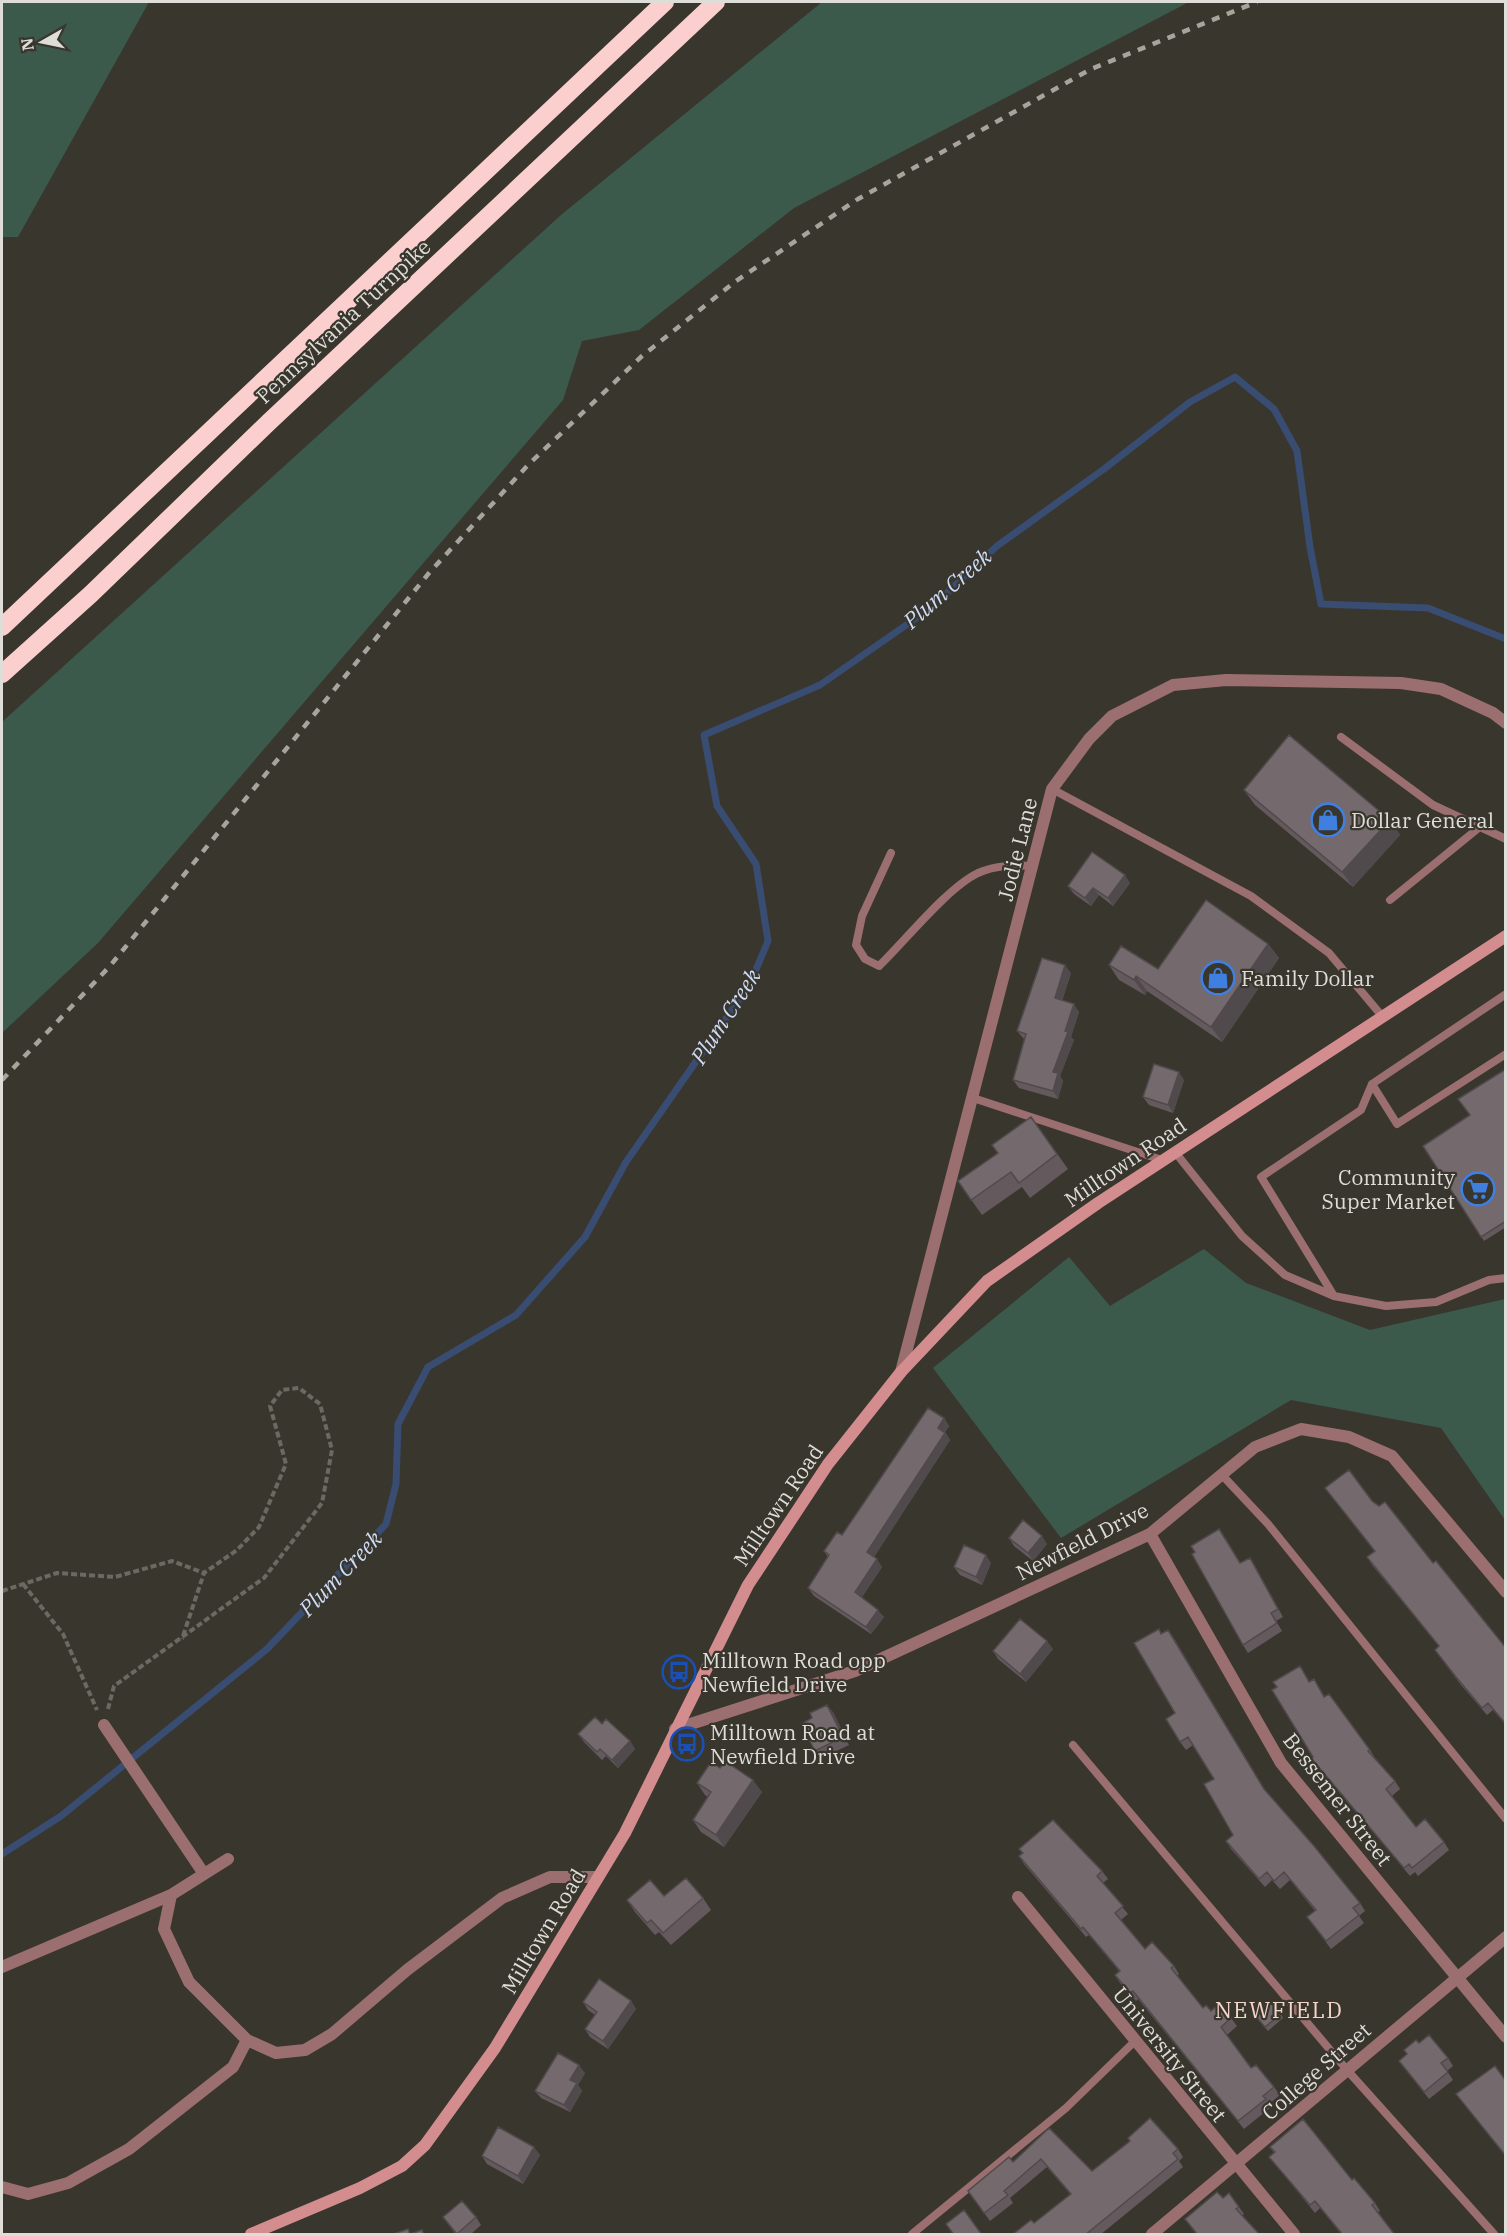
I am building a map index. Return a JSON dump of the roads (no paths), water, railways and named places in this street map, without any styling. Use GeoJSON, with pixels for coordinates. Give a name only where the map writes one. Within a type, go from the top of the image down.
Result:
{"type":"FeatureCollection","features":[{"type":"Feature","properties":{"kind":"highway","name":"Pennsylvania Turnpike"},"geometry":{"type":"LineString","coordinates":[[2,627],[665,2]]}},
{"type":"Feature","properties":{"kind":"highway","name":"Pennsylvania Turnpike"},"geometry":{"type":"LineString","coordinates":[[2,674],[91,594],[716,2]]}},
{"type":"Feature","properties":{"kind":"street","name":"Jodie Lane"},"geometry":{"type":"LineString","coordinates":[[901,1372],[1034,866],[1052,789],[1089,739],[1112,717],[1173,685],[1226,680],[1401,683],[1441,689],[1493,713],[1506,723]]}},
{"type":"Feature","properties":{"kind":"street","name":"Milltown Road"},"geometry":{"type":"LineString","coordinates":[[251,2235],[360,2188],[402,2166],[425,2145],[495,2048],[625,1833],[675,1728],[748,1585],[828,1464],[901,1372],[987,1281],[1175,1152],[1506,936]]}},
{"type":"Feature","properties":{"kind":"street","name":"Newfield Drive"},"geometry":{"type":"LineString","coordinates":[[675,1728],[855,1671],[1150,1534],[1256,1447],[1301,1429],[1349,1437],[1392,1456],[1506,1592]]}},
{"type":"Feature","properties":{"kind":"street","name":"Bessemer Street"},"geometry":{"type":"LineString","coordinates":[[1150,1534],[1281,1763],[1455,1978],[1506,2037]]}},
{"type":"Feature","properties":{"kind":"street"},"geometry":{"type":"LineString","coordinates":[[104,1725],[204,1874]]}},
{"type":"Feature","properties":{"kind":"street"},"geometry":{"type":"LineString","coordinates":[[2,1967],[171,1895],[228,1859]]}},
{"type":"Feature","properties":{"kind":"street"},"geometry":{"type":"LineString","coordinates":[[171,1895],[164,1929],[189,1982],[247,2040],[276,2053],[305,2050],[332,2034],[407,1970],[502,1898],[550,1877],[598,1877]]}},
{"type":"Feature","properties":{"kind":"street","name":"University Street"},"geometry":{"type":"LineString","coordinates":[[1018,1897],[1294,2235]]}},
{"type":"Feature","properties":{"kind":"street","name":"College Street"},"geometry":{"type":"LineString","coordinates":[[1152,2235],[1506,1937]]}},
{"type":"Feature","properties":{"kind":"street"},"geometry":{"type":"LineString","coordinates":[[2,2187],[28,2194],[68,2183],[129,2149],[233,2067],[247,2040]]}},
{"type":"Feature","properties":{"kind":"lane"},"geometry":{"type":"LineString","coordinates":[[1341,737],[1433,805],[1506,839]]}},
{"type":"Feature","properties":{"kind":"lane"},"geometry":{"type":"LineString","coordinates":[[1052,789],[1251,896],[1329,953],[1382,1016]]}},
{"type":"Feature","properties":{"kind":"lane"},"geometry":{"type":"LineString","coordinates":[[1390,900],[1481,826]]}},
{"type":"Feature","properties":{"kind":"lane"},"geometry":{"type":"LineString","coordinates":[[891,853],[862,916],[856,945],[865,959],[879,966],[955,887],[979,873],[1009,865],[1034,866]]}},
{"type":"Feature","properties":{"kind":"lane"},"geometry":{"type":"LineString","coordinates":[[1334,1296],[1262,1177],[1361,1110],[1372,1084],[1506,994]]}},
{"type":"Feature","properties":{"kind":"lane"},"geometry":{"type":"LineString","coordinates":[[1372,1084],[1397,1124],[1506,1054]]}},
{"type":"Feature","properties":{"kind":"lane"},"geometry":{"type":"LineString","coordinates":[[973,1098],[1162,1161]]}},
{"type":"Feature","properties":{"kind":"lane"},"geometry":{"type":"LineString","coordinates":[[1175,1152],[1250,1244],[1285,1275],[1334,1296],[1386,1306],[1436,1302],[1489,1280],[1506,1278]]}},
{"type":"Feature","properties":{"kind":"lane"},"geometry":{"type":"LineString","coordinates":[[1221,1475],[1268,1524],[1506,1819]]}},
{"type":"Feature","properties":{"kind":"lane"},"geometry":{"type":"LineString","coordinates":[[1073,1744],[1347,2070],[1494,2235]]}},
{"type":"Feature","properties":{"kind":"lane"},"geometry":{"type":"LineString","coordinates":[[912,2235],[1066,2108],[1135,2041]]}},
{"type":"Feature","properties":{"kind":"waterway","name":"Plum Creek"},"geometry":{"type":"LineString","coordinates":[[2,1854],[61,1816],[267,1649],[386,1524],[396,1484],[398,1424],[428,1367],[516,1315],[585,1237],[626,1162],[750,984],[768,941],[756,864],[717,806],[704,735],[820,685],[932,607],[997,546],[1104,469],[1190,402],[1235,377],[1274,409],[1297,451],[1310,547],[1321,604],[1428,608],[1506,639]]}},
{"type":"Feature","properties":{"kind":"railway"},"geometry":{"type":"LineString","coordinates":[[2,1080],[110,966],[429,573],[528,465],[642,356],[736,281],[858,199],[1091,69],[1257,2]]}},
{"type":"Feature","properties":{"kind":"place","name":"Dollar General"},"geometry":{"type":"Point","coordinates":[1328,820]}},
{"type":"Feature","properties":{"kind":"place","name":"Family Dollar"},"geometry":{"type":"Point","coordinates":[1218,978]}},
{"type":"Feature","properties":{"kind":"place","name":"Community Super Market"},"geometry":{"type":"Point","coordinates":[1478,1189]}},
{"type":"Feature","properties":{"kind":"place","name":"Milltown Road opp Newfield Drive"},"geometry":{"type":"Point","coordinates":[679,1672]}},
{"type":"Feature","properties":{"kind":"place","name":"Milltown Road at Newfield Drive"},"geometry":{"type":"Point","coordinates":[687,1744]}},
{"type":"Feature","properties":{"kind":"district","name":"NEWFIELD"},"geometry":{"type":"Point","coordinates":[1279,2009]}}]}
